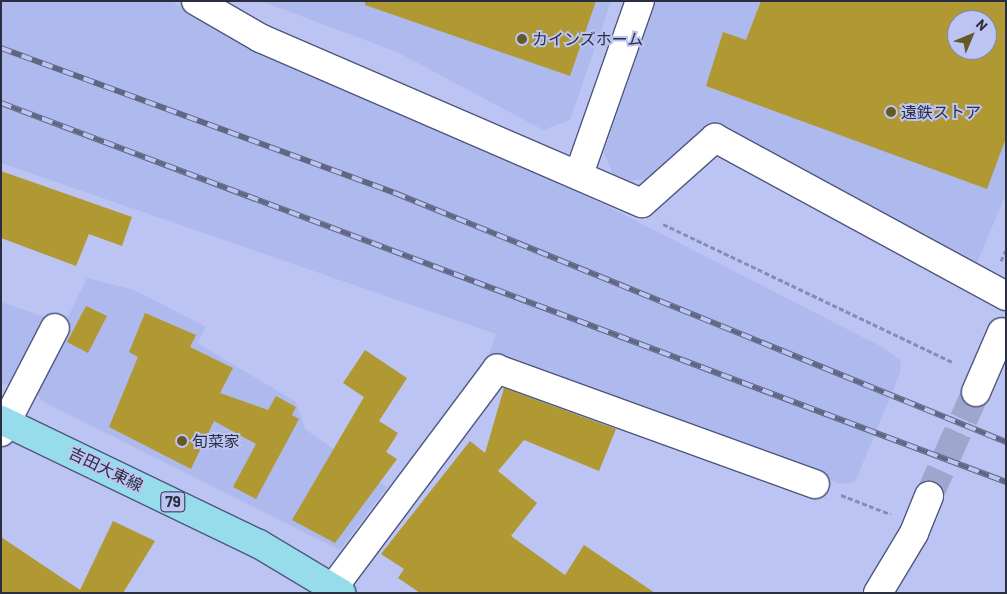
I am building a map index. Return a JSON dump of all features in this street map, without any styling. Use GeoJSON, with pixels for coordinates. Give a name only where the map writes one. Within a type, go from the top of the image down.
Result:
{"type":"FeatureCollection","features":[{"type":"Feature","properties":{"kind":"main road","name":"吉田大東線"},"geometry":{"type":"LineString","coordinates":[[2,424],[259,544],[337,590]]}},
{"type":"Feature","properties":{"kind":"street"},"geometry":{"type":"LineString","coordinates":[[196,1],[260,38],[579,174],[642,203],[715,138],[1006,296]]}},
{"type":"Feature","properties":{"kind":"street"},"geometry":{"type":"LineString","coordinates":[[579,174],[640,1]]}},
{"type":"Feature","properties":{"kind":"street"},"geometry":{"type":"LineString","coordinates":[[2,424],[21,400],[55,328]]}},
{"type":"Feature","properties":{"kind":"street"},"geometry":{"type":"LineString","coordinates":[[976,392],[1002,332]]}},
{"type":"Feature","properties":{"kind":"street"},"geometry":{"type":"LineString","coordinates":[[337,590],[497,369],[815,484]]}},
{"type":"Feature","properties":{"kind":"street"},"geometry":{"type":"LineString","coordinates":[[878,593],[914,533],[929,496]]}},
{"type":"Feature","properties":{"kind":"path"},"geometry":{"type":"LineString","coordinates":[[642,203],[660,223],[954,363]]}},
{"type":"Feature","properties":{"kind":"path"},"geometry":{"type":"LineString","coordinates":[[815,484],[889,516]]}},
{"type":"Feature","properties":{"kind":"shaded area"},"geometry":{"type":"Polygon","coordinates":[[[1,1],[171,1],[229,34],[603,204],[882,347],[901,360],[900,373],[855,482],[840,484],[489,354],[496,334],[1,163],[1,1]]]}},
{"type":"Feature","properties":{"kind":"shaded area"},"geometry":{"type":"Polygon","coordinates":[[[261,1],[611,1],[570,120],[543,130],[397,52],[261,1]]]}},
{"type":"Feature","properties":{"kind":"shaded area"},"geometry":{"type":"Polygon","coordinates":[[[656,1],[1006,1],[1006,194],[974,270],[709,122],[649,179],[625,181],[613,176],[604,152],[656,1]]]}},
{"type":"Feature","properties":{"kind":"shaded area"},"geometry":{"type":"Polygon","coordinates":[[[87,278],[134,290],[206,327],[197,343],[296,402],[305,429],[387,487],[340,550],[42,401],[34,387],[87,278]]]}},
{"type":"Feature","properties":{"kind":"shaded area"},"geometry":{"type":"Polygon","coordinates":[[[1,302],[47,318],[10,386],[1,382],[1,302]]]}},
{"type":"Feature","properties":{"kind":"building","name":"カインズホーム"},"geometry":{"type":"Polygon","coordinates":[[[365,1],[596,1],[570,76],[365,5],[365,1]]]}},
{"type":"Feature","properties":{"kind":"building","name":"遠鉄ストア"},"geometry":{"type":"Polygon","coordinates":[[[761,1],[1006,1],[1006,138],[987,189],[706,86],[723,32],[746,40],[761,1]]]}},
{"type":"Feature","properties":{"kind":"building"},"geometry":{"type":"Polygon","coordinates":[[[1,171],[132,217],[122,246],[89,234],[76,266],[1,238],[1,171]]]}},
{"type":"Feature","properties":{"kind":"building"},"geometry":{"type":"Polygon","coordinates":[[[86,306],[107,316],[88,353],[67,342],[86,306]]]}},
{"type":"Feature","properties":{"kind":"building"},"geometry":{"type":"Polygon","coordinates":[[[145,313],[196,335],[190,347],[233,368],[220,393],[268,410],[276,396],[296,407],[292,415],[299,419],[256,499],[233,487],[256,444],[214,421],[191,469],[109,427],[138,357],[129,352],[145,313]]]}},
{"type":"Feature","properties":{"kind":"building"},"geometry":{"type":"Polygon","coordinates":[[[365,350],[407,378],[379,421],[398,433],[386,452],[397,459],[335,543],[292,520],[364,397],[343,383],[365,350]]]}},
{"type":"Feature","properties":{"kind":"building"},"geometry":{"type":"Polygon","coordinates":[[[504,388],[616,429],[599,471],[524,440],[498,471],[537,503],[511,536],[565,575],[584,545],[655,593],[420,593],[398,578],[404,569],[381,554],[470,441],[485,453],[504,388]]]}},
{"type":"Feature","properties":{"kind":"building"},"geometry":{"type":"Polygon","coordinates":[[[113,521],[155,541],[123,593],[1,593],[1,537],[80,590],[113,521]]]}},
{"type":"Feature","properties":{"kind":"tunnel"},"geometry":{"type":"LineString","coordinates":[[929,496],[976,392]]}},
{"type":"Feature","properties":{"kind":"railway"},"geometry":{"type":"LineString","coordinates":[[1,48],[395,193],[1006,442]]}},
{"type":"Feature","properties":{"kind":"railway"},"geometry":{"type":"LineString","coordinates":[[1,103],[1006,482]]}},
{"type":"Feature","properties":{"kind":"place","name":"カインズホーム"},"geometry":{"type":"Point","coordinates":[522,39]}},
{"type":"Feature","properties":{"kind":"place","name":"遠鉄ストア"},"geometry":{"type":"Point","coordinates":[891,112]}},
{"type":"Feature","properties":{"kind":"place","name":"旬菜家"},"geometry":{"type":"Point","coordinates":[182,441]}}]}
